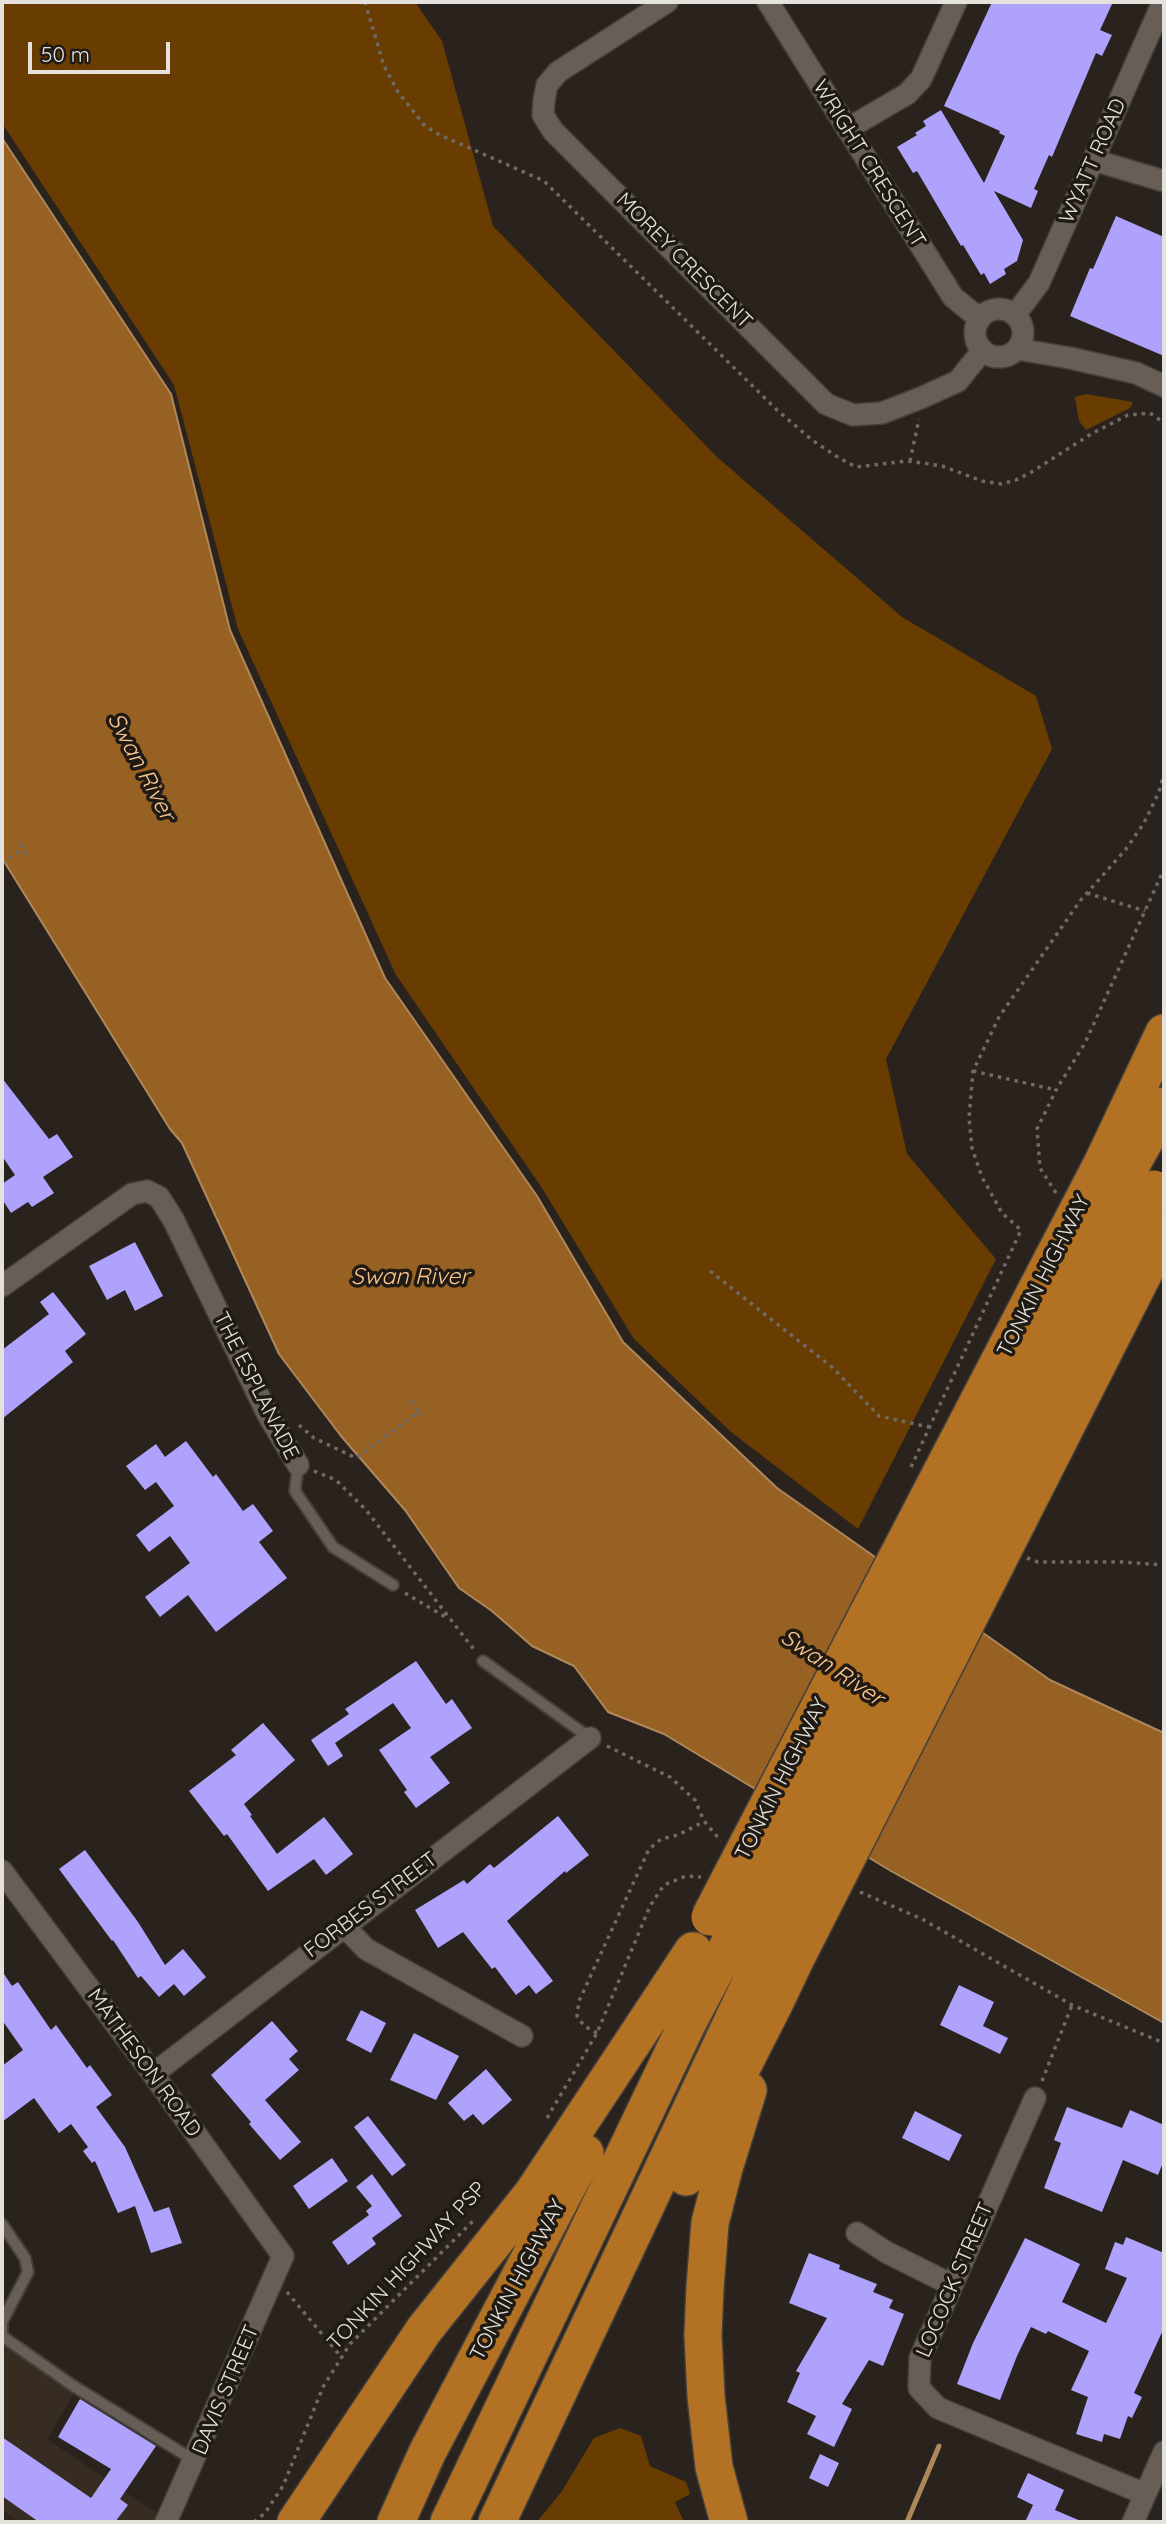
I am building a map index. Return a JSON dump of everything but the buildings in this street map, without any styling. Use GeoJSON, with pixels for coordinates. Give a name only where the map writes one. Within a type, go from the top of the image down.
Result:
{"type":"FeatureCollection","features":[{"type":"Feature","properties":{"kind":"highway","name":"TONKIN HIGHWAY"},"geometry":{"type":"LineString","coordinates":[[497,2522],[751,1940],[1164,1033]]}},
{"type":"Feature","properties":{"kind":"highway","name":"TONKIN HIGHWAY"},"geometry":{"type":"LineString","coordinates":[[751,1940],[1120,1187],[1164,1107]]}},
{"type":"Feature","properties":{"kind":"highway","name":"TONKIN HIGHWAY"},"geometry":{"type":"LineString","coordinates":[[449,2522],[686,2026],[751,1940],[1159,1180]]}},
{"type":"Feature","properties":{"kind":"highway"},"geometry":{"type":"LineString","coordinates":[[729,2522],[714,2467],[706,2396],[703,2334],[710,2224],[723,2168],[775,2003],[751,1940],[1164,1233]]}},
{"type":"Feature","properties":{"kind":"highway","name":"TONKIN HIGHWAY"},"geometry":{"type":"LineString","coordinates":[[396,2522],[426,2453],[693,1951],[751,1940]]}},
{"type":"Feature","properties":{"kind":"highway"},"geometry":{"type":"LineString","coordinates":[[296,2522],[424,2330],[533,2193],[693,1951]]}},
{"type":"Feature","properties":{"kind":"highway"},"geometry":{"type":"LineString","coordinates":[[521,2522],[702,2143],[775,2003]]}},
{"type":"Feature","properties":{"kind":"street","name":"MOREY CRESCENT"},"geometry":{"type":"LineString","coordinates":[[667,2],[558,72],[547,85],[544,100],[543,116],[553,131],[826,404],[853,415],[882,413],[958,381],[982,351]]}},
{"type":"Feature","properties":{"kind":"street","name":"WRIGHT CRESCENT"},"geometry":{"type":"LineString","coordinates":[[768,2],[953,298],[980,319]]}},
{"type":"Feature","properties":{"kind":"street"},"geometry":{"type":"LineString","coordinates":[[847,129],[907,94],[921,79],[956,2]]}},
{"type":"Feature","properties":{"kind":"street","name":"WYATT ROAD"},"geometry":{"type":"LineString","coordinates":[[1014,315],[1039,283],[1164,2]]}},
{"type":"Feature","properties":{"kind":"street"},"geometry":{"type":"LineString","coordinates":[[1096,153],[1164,166]]}},
{"type":"Feature","properties":{"kind":"street"},"geometry":{"type":"LineString","coordinates":[[1096,153],[1164,181]]}},
{"type":"Feature","properties":{"kind":"street"},"geometry":{"type":"LineString","coordinates":[[996,309],[1003,309],[1014,315],[1023,331],[1022,341],[1017,349],[1010,356],[1000,358],[982,351],[975,335],[980,319],[996,309]]}},
{"type":"Feature","properties":{"kind":"street"},"geometry":{"type":"LineString","coordinates":[[1017,349],[1136,373],[1164,386]]}},
{"type":"Feature","properties":{"kind":"street","name":"THE ESPLANADE"},"geometry":{"type":"LineString","coordinates":[[3,1282],[132,1194],[147,1191],[159,1197],[173,1219],[267,1413],[298,1465]]}},
{"type":"Feature","properties":{"kind":"street","name":"FORBES STREET"},"geometry":{"type":"LineString","coordinates":[[153,2074],[590,1738]]}},
{"type":"Feature","properties":{"kind":"street","name":"MATHESON ROAD"},"geometry":{"type":"LineString","coordinates":[[2,1871],[153,2074],[283,2256]]}},
{"type":"Feature","properties":{"kind":"street"},"geometry":{"type":"LineString","coordinates":[[344,1926],[366,1949],[522,2036]]}},
{"type":"Feature","properties":{"kind":"street","name":"LOCOCK STREET"},"geometry":{"type":"LineString","coordinates":[[1035,2098],[950,2284],[920,2358],[919,2388],[938,2408],[1145,2494]]}},
{"type":"Feature","properties":{"kind":"street"},"geometry":{"type":"LineString","coordinates":[[857,2233],[886,2252],[950,2284]]}},
{"type":"Feature","properties":{"kind":"street","name":"DAVIS STREET"},"geometry":{"type":"LineString","coordinates":[[166,2522],[283,2256]]}},
{"type":"Feature","properties":{"kind":"street"},"geometry":{"type":"LineString","coordinates":[[1133,2522],[1164,2452]]}},
{"type":"Feature","properties":{"kind":"lane","name":"THE ESPLANADE"},"geometry":{"type":"LineString","coordinates":[[298,1465],[295,1491],[333,1547],[393,1586]]}},
{"type":"Feature","properties":{"kind":"lane"},"geometry":{"type":"LineString","coordinates":[[483,1661],[590,1738]]}},
{"type":"Feature","properties":{"kind":"lane"},"geometry":{"type":"LineString","coordinates":[[2,2224],[25,2258],[28,2272],[2,2322],[2,2335],[72,2385],[195,2461]]}},
{"type":"Feature","properties":{"kind":"path"},"geometry":{"type":"LineString","coordinates":[[910,461],[923,397]]}},
{"type":"Feature","properties":{"kind":"path"},"geometry":{"type":"LineString","coordinates":[[1021,1230],[1002,1213],[982,1177],[972,1148],[969,1118],[973,1071],[999,1017],[1087,893],[1126,849],[1144,823],[1164,773]]}},
{"type":"Feature","properties":{"kind":"path"},"geometry":{"type":"LineString","coordinates":[[2,863],[22,846],[27,855]]}},
{"type":"Feature","properties":{"kind":"path"},"geometry":{"type":"LineString","coordinates":[[1060,1199],[1040,1168],[1037,1129],[1056,1090],[1085,1043],[1164,869]]}},
{"type":"Feature","properties":{"kind":"path"},"geometry":{"type":"LineString","coordinates":[[1087,893],[1145,911]]}},
{"type":"Feature","properties":{"kind":"path"},"geometry":{"type":"LineString","coordinates":[[973,1071],[1056,1090]]}},
{"type":"Feature","properties":{"kind":"path"},"geometry":{"type":"LineString","coordinates":[[710,1271],[833,1368],[879,1416],[929,1427]]}},
{"type":"Feature","properties":{"kind":"path"},"geometry":{"type":"LineString","coordinates":[[411,1400],[424,1418]]}},
{"type":"Feature","properties":{"kind":"path"},"geometry":{"type":"LineString","coordinates":[[267,1413],[280,1407],[314,1438],[356,1458],[418,1412]]}},
{"type":"Feature","properties":{"kind":"path"},"geometry":{"type":"LineString","coordinates":[[298,1465],[336,1480],[366,1510],[483,1661]]}},
{"type":"Feature","properties":{"kind":"path"},"geometry":{"type":"LineString","coordinates":[[1038,1563],[1123,1562],[1164,1565]]}},
{"type":"Feature","properties":{"kind":"path"},"geometry":{"type":"LineString","coordinates":[[393,1586],[448,1619]]}},
{"type":"Feature","properties":{"kind":"path"},"geometry":{"type":"LineString","coordinates":[[590,1738],[670,1777],[695,1800],[704,1821],[722,1842]]}},
{"type":"Feature","properties":{"kind":"path"},"geometry":{"type":"LineString","coordinates":[[597,2033],[584,2026],[578,2016],[579,2001],[649,1849],[661,1839],[678,1835],[704,1821]]}},
{"type":"Feature","properties":{"kind":"path"},"geometry":{"type":"LineString","coordinates":[[542,2126],[597,2033],[650,1906],[663,1885],[686,1876],[705,1878]]}},
{"type":"Feature","properties":{"kind":"path"},"geometry":{"type":"LineString","coordinates":[[848,1894],[862,1892],[922,1919],[1073,2005],[1164,2043]]}},
{"type":"Feature","properties":{"kind":"path"},"geometry":{"type":"LineString","coordinates":[[1035,2098],[1073,2005]]}},
{"type":"Feature","properties":{"kind":"path","name":"TONKIN HIGHWAY PSP"},"geometry":{"type":"LineString","coordinates":[[254,2522],[265,2513],[283,2486],[323,2387],[350,2344],[476,2218]]}},
{"type":"Feature","properties":{"kind":"path"},"geometry":{"type":"LineString","coordinates":[[274,2276],[342,2358]]}},
{"type":"Feature","properties":{"kind":"shaded area"},"geometry":{"type":"Polygon","coordinates":[[[2,2],[415,2],[442,41],[493,226],[717,457],[902,617],[1036,696],[1052,749],[886,1059],[907,1154],[996,1259],[858,1529],[731,1432],[634,1339],[542,1188],[396,975],[238,629],[174,385],[2,123],[2,2]]]}},
{"type":"Feature","properties":{"kind":"shaded area"},"geometry":{"type":"Polygon","coordinates":[[[1086,394],[1133,402],[1130,408],[1086,430],[1079,421],[1075,397],[1086,394]]]}},
{"type":"Feature","properties":{"kind":"shaded area"},"geometry":{"type":"Polygon","coordinates":[[[2,2343],[75,2391],[47,2439],[167,2520],[166,2522],[19,2522],[2,2510],[2,2343]]]}},
{"type":"Feature","properties":{"kind":"shaded area"},"geometry":{"type":"Polygon","coordinates":[[[620,2428],[641,2436],[650,2466],[686,2482],[690,2494],[675,2502],[684,2522],[537,2522],[562,2491],[594,2438],[620,2428]]]}},
{"type":"Feature","properties":{"kind":"water","name":"Swan River"},"geometry":{"type":"Polygon","coordinates":[[[2,138],[171,394],[230,630],[385,978],[537,1196],[623,1342],[777,1488],[1050,1680],[1164,1733],[1164,2023],[891,1871],[664,1734],[608,1712],[574,1666],[532,1646],[492,1611],[459,1588],[405,1510],[341,1436],[279,1354],[182,1143],[170,1129],[2,858],[2,138]]]}},
{"type":"Feature","properties":{"kind":"waterway"},"geometry":{"type":"LineString","coordinates":[[907,2522],[939,2446]]}}]}
